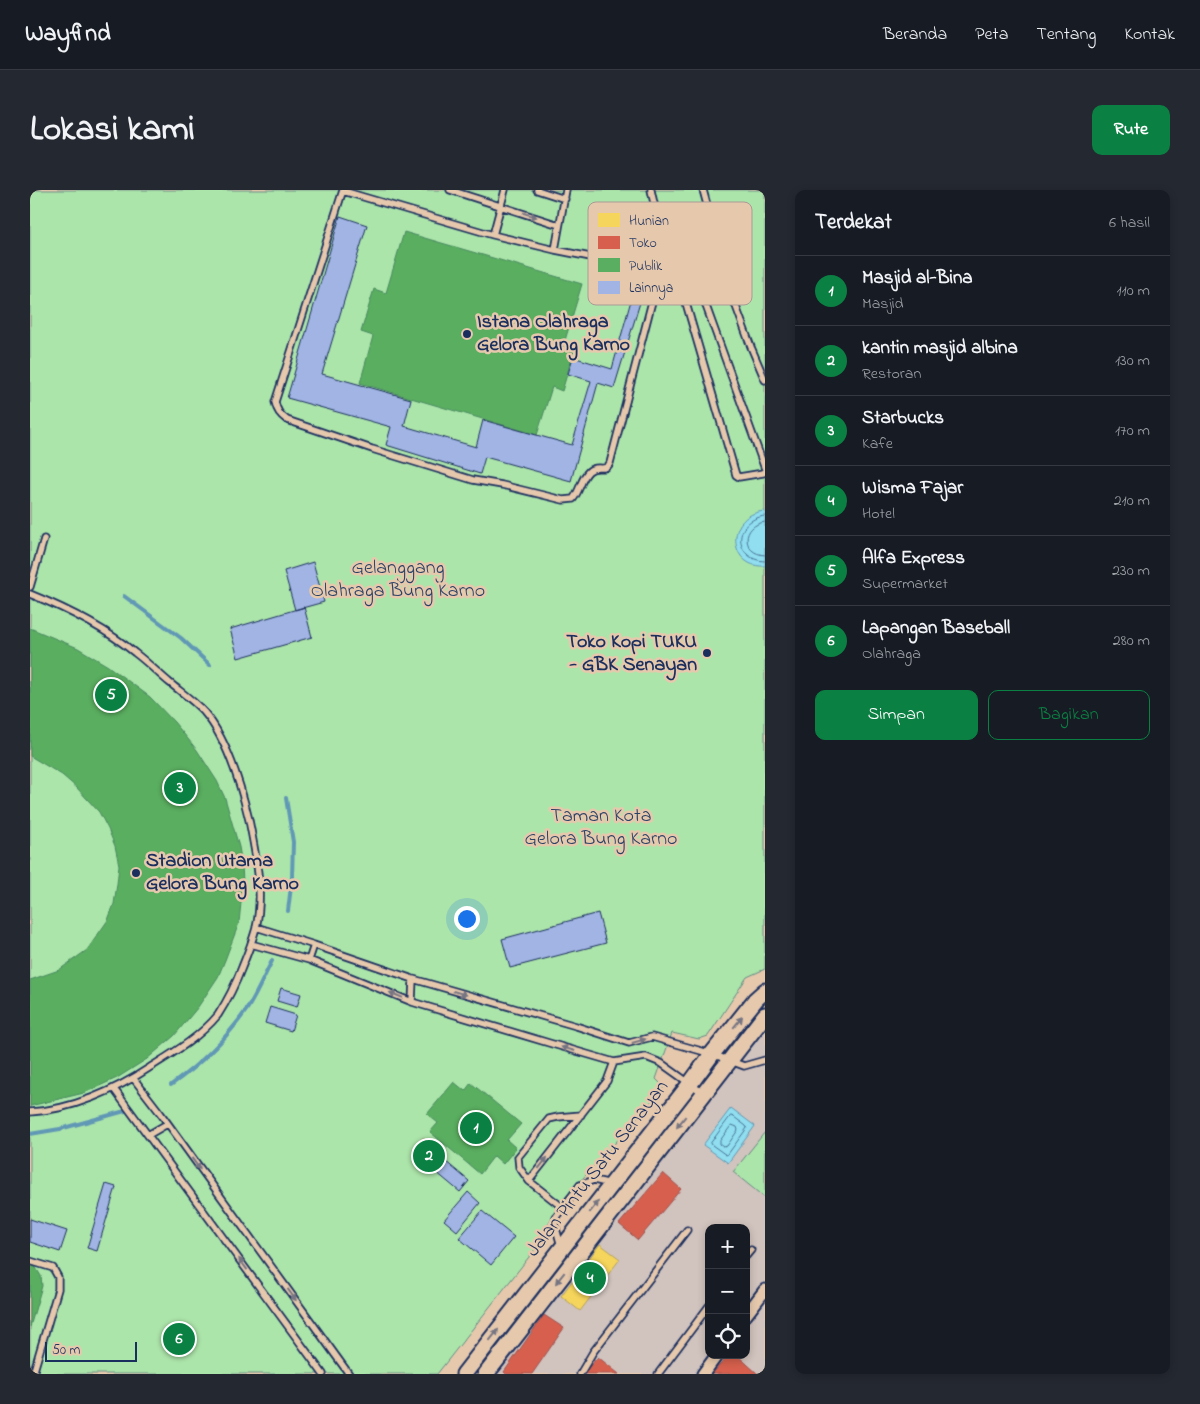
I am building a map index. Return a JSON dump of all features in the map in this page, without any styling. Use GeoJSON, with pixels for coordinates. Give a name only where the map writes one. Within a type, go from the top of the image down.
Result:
{"type":"FeatureCollection","features":[{"type":"Feature","properties":{"kind":"main road","name":"Jalan Pintu Satu Senayan"},"geometry":{"type":"LineString","coordinates":[[464,1374],[712,1054],[756,999],[765,991]]}},
{"type":"Feature","properties":{"kind":"main road","name":"Jalan Pintu Satu Senayan"},"geometry":{"type":"LineString","coordinates":[[486,1374],[765,1015]]}},
{"type":"Feature","properties":{"kind":"street"},"geometry":{"type":"LineString","coordinates":[[747,1314],[765,1290]]}},
{"type":"Feature","properties":{"kind":"street"},"geometry":{"type":"LineString","coordinates":[[703,1374],[713,1359]]}},
{"type":"Feature","properties":{"kind":"lane"},"geometry":{"type":"LineString","coordinates":[[588,257],[493,235],[343,190],[275,402],[276,410],[288,420],[372,449],[474,480],[563,500],[573,499],[590,469],[596,467],[606,469],[610,463],[651,305]]}},
{"type":"Feature","properties":{"kind":"lane"},"geometry":{"type":"LineString","coordinates":[[450,190],[559,224]]}},
{"type":"Feature","properties":{"kind":"lane"},"geometry":{"type":"LineString","coordinates":[[493,235],[505,190]]}},
{"type":"Feature","properties":{"kind":"lane"},"geometry":{"type":"LineString","coordinates":[[537,190],[564,199]]}},
{"type":"Feature","properties":{"kind":"lane"},"geometry":{"type":"LineString","coordinates":[[555,250],[566,190]]}},
{"type":"Feature","properties":{"kind":"lane"},"geometry":{"type":"LineString","coordinates":[[687,305],[736,475],[739,477],[763,473],[765,471],[706,305]]}},
{"type":"Feature","properties":{"kind":"lane"},"geometry":{"type":"LineString","coordinates":[[736,305],[765,380]]}},
{"type":"Feature","properties":{"kind":"lane"},"geometry":{"type":"LineString","coordinates":[[30,586],[44,539]]}},
{"type":"Feature","properties":{"kind":"lane"},"geometry":{"type":"LineString","coordinates":[[30,594],[59,606],[107,632],[135,652],[204,712],[223,742],[244,800],[258,866],[260,894],[256,927],[236,981],[218,1014],[197,1036],[134,1079],[114,1089],[45,1111],[30,1112]]}},
{"type":"Feature","properties":{"kind":"lane"},"geometry":{"type":"LineString","coordinates":[[256,927],[413,979],[629,1043],[652,1037],[712,1054],[744,1066],[765,1060]]}},
{"type":"Feature","properties":{"kind":"lane"},"geometry":{"type":"LineString","coordinates":[[251,944],[309,960],[412,1002],[614,1062],[646,1057],[661,1063],[703,1093]]}},
{"type":"Feature","properties":{"kind":"lane"},"geometry":{"type":"LineString","coordinates":[[309,960],[314,945]]}},
{"type":"Feature","properties":{"kind":"lane"},"geometry":{"type":"LineString","coordinates":[[412,1002],[413,979]]}},
{"type":"Feature","properties":{"kind":"lane"},"geometry":{"type":"LineString","coordinates":[[529,1181],[607,1081],[614,1062]]}},
{"type":"Feature","properties":{"kind":"lane"},"geometry":{"type":"LineString","coordinates":[[134,1079],[349,1374]]}},
{"type":"Feature","properties":{"kind":"lane"},"geometry":{"type":"LineString","coordinates":[[114,1089],[323,1374]]}},
{"type":"Feature","properties":{"kind":"lane"},"geometry":{"type":"LineString","coordinates":[[562,1207],[529,1181],[519,1167],[518,1157],[549,1119],[580,1115]]}},
{"type":"Feature","properties":{"kind":"lane"},"geometry":{"type":"LineString","coordinates":[[148,1135],[167,1124]]}},
{"type":"Feature","properties":{"kind":"lane"},"geometry":{"type":"LineString","coordinates":[[562,1248],[555,1225],[556,1216],[562,1207],[580,1185],[594,1180],[612,1184]]}},
{"type":"Feature","properties":{"kind":"lane"},"geometry":{"type":"LineString","coordinates":[[580,1374],[593,1352],[687,1230]]}},
{"type":"Feature","properties":{"kind":"lane"},"geometry":{"type":"LineString","coordinates":[[30,1261],[54,1268],[58,1277],[58,1289],[33,1374]]}},
{"type":"Feature","properties":{"kind":"lane"},"geometry":{"type":"LineString","coordinates":[[658,1374],[705,1311]]}},
{"type":"Feature","properties":{"kind":"shaded area"},"geometry":{"type":"Polygon","coordinates":[[[765,1030],[765,1374],[493,1374],[755,1036],[765,1030]]]}},
{"type":"Feature","properties":{"kind":"green space","name":"Gelanggang Olahraga Bung Karno"},"geometry":{"type":"Polygon","coordinates":[[[30,190],[765,190],[765,969],[747,977],[708,1036],[699,1039],[672,1033],[656,1079],[664,1087],[559,1204],[536,1248],[437,1374],[30,1374],[30,190]]]}},
{"type":"Feature","properties":{"kind":"green space"},"geometry":{"type":"Polygon","coordinates":[[[765,1132],[765,1198],[733,1172],[765,1132]]]}},
{"type":"Feature","properties":{"kind":"water"},"geometry":{"type":"Polygon","coordinates":[[[765,511],[765,566],[753,565],[744,559],[738,551],[737,531],[742,521],[752,514],[765,511]]]}},
{"type":"Feature","properties":{"kind":"water"},"geometry":{"type":"Polygon","coordinates":[[[731,1108],[755,1126],[728,1163],[703,1145],[731,1108]]]}},
{"type":"Feature","properties":{"kind":"building: Hunian"},"geometry":{"type":"Polygon","coordinates":[[[600,1244],[620,1259],[580,1311],[561,1296],[600,1244]]]}},
{"type":"Feature","properties":{"kind":"building: Toko"},"geometry":{"type":"Polygon","coordinates":[[[423,1138],[443,1155],[432,1167],[413,1151],[423,1138]]]}},
{"type":"Feature","properties":{"kind":"building: Toko"},"geometry":{"type":"Polygon","coordinates":[[[663,1173],[681,1189],[638,1240],[619,1224],[663,1173]]]}},
{"type":"Feature","properties":{"kind":"building: Toko"},"geometry":{"type":"Polygon","coordinates":[[[544,1315],[564,1328],[532,1374],[506,1374],[504,1372],[544,1315]]]}},
{"type":"Feature","properties":{"kind":"building: Toko"},"geometry":{"type":"Polygon","coordinates":[[[598,1357],[619,1374],[583,1374],[598,1357]]]}},
{"type":"Feature","properties":{"kind":"building: Toko"},"geometry":{"type":"Polygon","coordinates":[[[725,1359],[741,1359],[758,1374],[712,1374],[725,1359]]]}},
{"type":"Feature","properties":{"kind":"building: Publik","name":"Istana Olahraga Gelora Bung Karno"},"geometry":{"type":"Polygon","coordinates":[[[404,232],[582,284],[563,347],[574,351],[562,391],[552,387],[537,435],[360,383],[373,336],[361,332],[374,289],[386,293],[404,232]]]}},
{"type":"Feature","properties":{"kind":"building: Publik","name":"Stadion Utama Gelora Bung Karno"},"geometry":{"type":"Polygon","coordinates":[[[30,628],[78,648],[108,666],[150,697],[174,722],[197,750],[217,781],[225,798],[239,847],[243,882],[239,923],[218,977],[198,1007],[174,1036],[147,1059],[117,1078],[84,1093],[30,1106],[30,980],[59,970],[87,950],[108,920],[114,904],[119,865],[115,846],[99,812],[62,775],[30,756],[30,628]]]}},
{"type":"Feature","properties":{"kind":"building: Publik"},"geometry":{"type":"Polygon","coordinates":[[[454,1082],[465,1091],[471,1083],[521,1124],[507,1140],[516,1148],[503,1164],[494,1156],[480,1174],[430,1132],[438,1123],[427,1114],[454,1082]]]}},
{"type":"Feature","properties":{"kind":"building: Publik"},"geometry":{"type":"Polygon","coordinates":[[[30,1264],[36,1268],[41,1276],[42,1286],[30,1327],[30,1264]]]}},
{"type":"Feature","properties":{"kind":"building: Lainnya"},"geometry":{"type":"Polygon","coordinates":[[[340,216],[367,225],[322,374],[411,399],[404,426],[476,447],[483,420],[572,445],[591,381],[568,374],[573,357],[612,369],[630,305],[639,305],[614,388],[598,383],[571,481],[485,457],[480,474],[386,445],[391,427],[287,398],[340,216]]]}},
{"type":"Feature","properties":{"kind":"building: Lainnya"},"geometry":{"type":"Polygon","coordinates":[[[313,562],[324,602],[295,610],[284,571],[313,562]]]}},
{"type":"Feature","properties":{"kind":"building: Lainnya"},"geometry":{"type":"Polygon","coordinates":[[[304,607],[312,637],[238,658],[230,629],[304,607]]]}},
{"type":"Feature","properties":{"kind":"building: Lainnya"},"geometry":{"type":"Polygon","coordinates":[[[598,913],[606,943],[510,968],[502,939],[598,913]]]}},
{"type":"Feature","properties":{"kind":"building: Lainnya"},"geometry":{"type":"Polygon","coordinates":[[[281,988],[301,994],[297,1007],[277,1001],[281,988]]]}},
{"type":"Feature","properties":{"kind":"building: Lainnya"},"geometry":{"type":"Polygon","coordinates":[[[270,1007],[296,1015],[291,1031],[265,1023],[270,1007]]]}},
{"type":"Feature","properties":{"kind":"building: Lainnya"},"geometry":{"type":"Polygon","coordinates":[[[445,1161],[469,1181],[460,1192],[436,1172],[445,1161]]]}},
{"type":"Feature","properties":{"kind":"building: Lainnya"},"geometry":{"type":"Polygon","coordinates":[[[106,1184],[116,1187],[97,1251],[87,1248],[106,1184]]]}},
{"type":"Feature","properties":{"kind":"building: Lainnya"},"geometry":{"type":"Polygon","coordinates":[[[468,1192],[480,1203],[457,1231],[444,1220],[468,1192]]]}},
{"type":"Feature","properties":{"kind":"building: Lainnya"},"geometry":{"type":"Polygon","coordinates":[[[482,1211],[514,1237],[491,1265],[459,1238],[482,1211]]]}},
{"type":"Feature","properties":{"kind":"building: Lainnya"},"geometry":{"type":"Polygon","coordinates":[[[30,1219],[67,1231],[60,1252],[30,1242],[30,1219]]]}},
{"type":"Feature","properties":{"kind":"waterway"},"geometry":{"type":"LineString","coordinates":[[124,596],[181,638],[210,665]]}},
{"type":"Feature","properties":{"kind":"waterway"},"geometry":{"type":"LineString","coordinates":[[286,798],[293,842],[292,878],[288,911]]}},
{"type":"Feature","properties":{"kind":"waterway"},"geometry":{"type":"LineString","coordinates":[[171,1085],[203,1059],[231,1030],[251,1003],[272,961]]}},
{"type":"Feature","properties":{"kind":"waterway"},"geometry":{"type":"LineString","coordinates":[[30,1134],[60,1129],[125,1111]]}},
{"type":"Feature","properties":{"kind":"place","name":"Istana Olahraga Gelora Bung Karno"},"geometry":{"type":"Point","coordinates":[467,334]}},
{"type":"Feature","properties":{"kind":"place","name":"Toko Kopi TUKU - GBK Senayan"},"geometry":{"type":"Point","coordinates":[707,653]}},
{"type":"Feature","properties":{"kind":"place","name":"Alfa Express"},"geometry":{"type":"Point","coordinates":[111,695]}},
{"type":"Feature","properties":{"kind":"place","name":"Starbucks"},"geometry":{"type":"Point","coordinates":[180,788]}},
{"type":"Feature","properties":{"kind":"place","name":"Stadion Utama Gelora Bung Karno"},"geometry":{"type":"Point","coordinates":[136,873]}},
{"type":"Feature","properties":{"kind":"place","name":"Masjid al-Bina"},"geometry":{"type":"Point","coordinates":[476,1128]}},
{"type":"Feature","properties":{"kind":"place","name":"kantin masjid albina"},"geometry":{"type":"Point","coordinates":[429,1156]}},
{"type":"Feature","properties":{"kind":"place","name":"Wisma Fajar"},"geometry":{"type":"Point","coordinates":[590,1278]}},
{"type":"Feature","properties":{"kind":"place","name":"Lapangan Baseball"},"geometry":{"type":"Point","coordinates":[179,1339]}},
{"type":"Feature","properties":{"kind":"park label","name":"Taman Kota Gelora Bung Karno"},"geometry":{"type":"Point","coordinates":[601,828]}}]}
